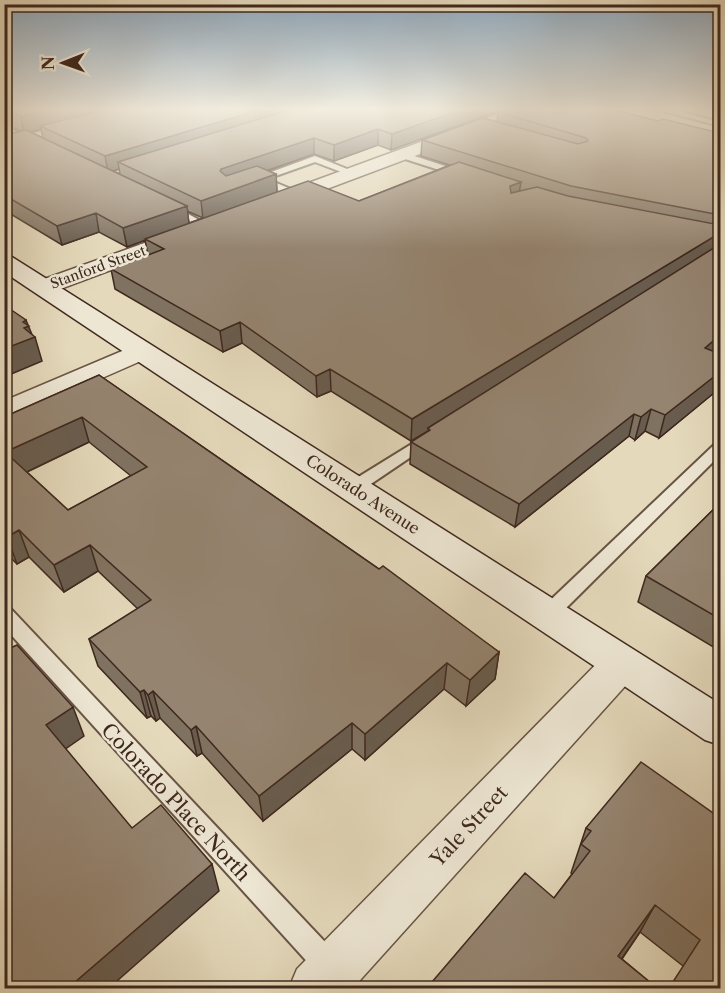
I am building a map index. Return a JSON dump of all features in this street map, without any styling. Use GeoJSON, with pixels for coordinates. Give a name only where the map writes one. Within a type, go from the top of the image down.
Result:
{"type":"FeatureCollection","features":[{"type":"Feature","properties":{"kind":"street"},"geometry":{"type":"LineString","coordinates":[[262,206],[396,156]]}},
{"type":"Feature","properties":{"kind":"street","name":"Stanford Street"},"geometry":{"type":"LineString","coordinates":[[44,288],[229,218]]}},
{"type":"Feature","properties":{"kind":"street","name":"Colorado Avenue"},"geometry":{"type":"LineString","coordinates":[[4,262],[720,727]]}},
{"type":"Feature","properties":{"kind":"street"},"geometry":{"type":"LineString","coordinates":[[4,412],[141,351]]}},
{"type":"Feature","properties":{"kind":"street","name":"Yale Street"},"geometry":{"type":"LineString","coordinates":[[333,983],[622,663]]}},
{"type":"Feature","properties":{"kind":"lane"},"geometry":{"type":"LineString","coordinates":[[409,156],[479,180]]}},
{"type":"Feature","properties":{"kind":"lane"},"geometry":{"type":"LineString","coordinates":[[239,185],[315,159],[352,173]]}},
{"type":"Feature","properties":{"kind":"lane"},"geometry":{"type":"LineString","coordinates":[[258,178],[296,194]]}},
{"type":"Feature","properties":{"kind":"lane"},"geometry":{"type":"LineString","coordinates":[[158,202],[207,227]]}},
{"type":"Feature","properties":{"kind":"lane"},"geometry":{"type":"LineString","coordinates":[[353,488],[443,430]]}},
{"type":"Feature","properties":{"kind":"lane"},"geometry":{"type":"LineString","coordinates":[[547,615],[720,447]]}},
{"type":"Feature","properties":{"kind":"lane","name":"Colorado Place North"},"geometry":{"type":"LineString","coordinates":[[4,614],[32,661],[333,983]]}},
{"type":"Feature","properties":{"kind":"building"},"geometry":{"type":"Polygon","coordinates":[[[4,156],[82,156],[187,206],[123,228],[96,213],[57,226],[4,195],[4,156]]]}},
{"type":"Feature","properties":{"kind":"building"},"geometry":{"type":"Polygon","coordinates":[[[137,156],[259,156],[220,171],[226,176],[257,166],[276,174],[201,201],[118,162],[137,156]]]}},
{"type":"Feature","properties":{"kind":"building"},"geometry":{"type":"Polygon","coordinates":[[[475,156],[720,156],[720,215],[571,186],[475,156]]]}},
{"type":"Feature","properties":{"kind":"building"},"geometry":{"type":"Polygon","coordinates":[[[459,162],[521,182],[510,186],[511,193],[537,187],[568,196],[720,225],[720,233],[412,419],[330,369],[316,376],[240,322],[220,331],[111,269],[164,249],[145,239],[308,181],[359,201],[459,162]]]}},
{"type":"Feature","properties":{"kind":"building"},"geometry":{"type":"Polygon","coordinates":[[[720,244],[720,335],[705,348],[720,354],[720,372],[665,415],[651,409],[641,417],[634,414],[519,504],[411,442],[430,430],[428,428],[720,244]]]}},
{"type":"Feature","properties":{"kind":"building"},"geometry":{"type":"Polygon","coordinates":[[[4,305],[26,320],[23,322],[29,326],[24,328],[35,337],[4,349],[4,305]]]}},
{"type":"Feature","properties":{"kind":"building"},"geometry":{"type":"Polygon","coordinates":[[[99,375],[379,569],[383,566],[499,652],[470,680],[447,663],[365,734],[352,723],[259,796],[196,726],[191,730],[153,691],[148,695],[144,690],[140,692],[89,639],[151,600],[90,545],[54,565],[19,530],[7,537],[4,535],[4,417],[99,375]],[[82,417],[5,452],[68,510],[147,467],[82,417]]]}},
{"type":"Feature","properties":{"kind":"building"},"geometry":{"type":"Polygon","coordinates":[[[720,503],[720,619],[646,576],[720,503]]]}},
{"type":"Feature","properties":{"kind":"building"},"geometry":{"type":"Polygon","coordinates":[[[17,645],[73,707],[46,725],[132,828],[161,805],[212,864],[68,988],[4,988],[4,651],[17,645]]]}},
{"type":"Feature","properties":{"kind":"building"},"geometry":{"type":"Polygon","coordinates":[[[641,762],[720,818],[720,988],[669,988],[700,940],[655,905],[618,956],[657,988],[439,988],[432,982],[525,873],[554,898],[590,851],[581,844],[591,831],[586,828],[641,762]]]}}]}
